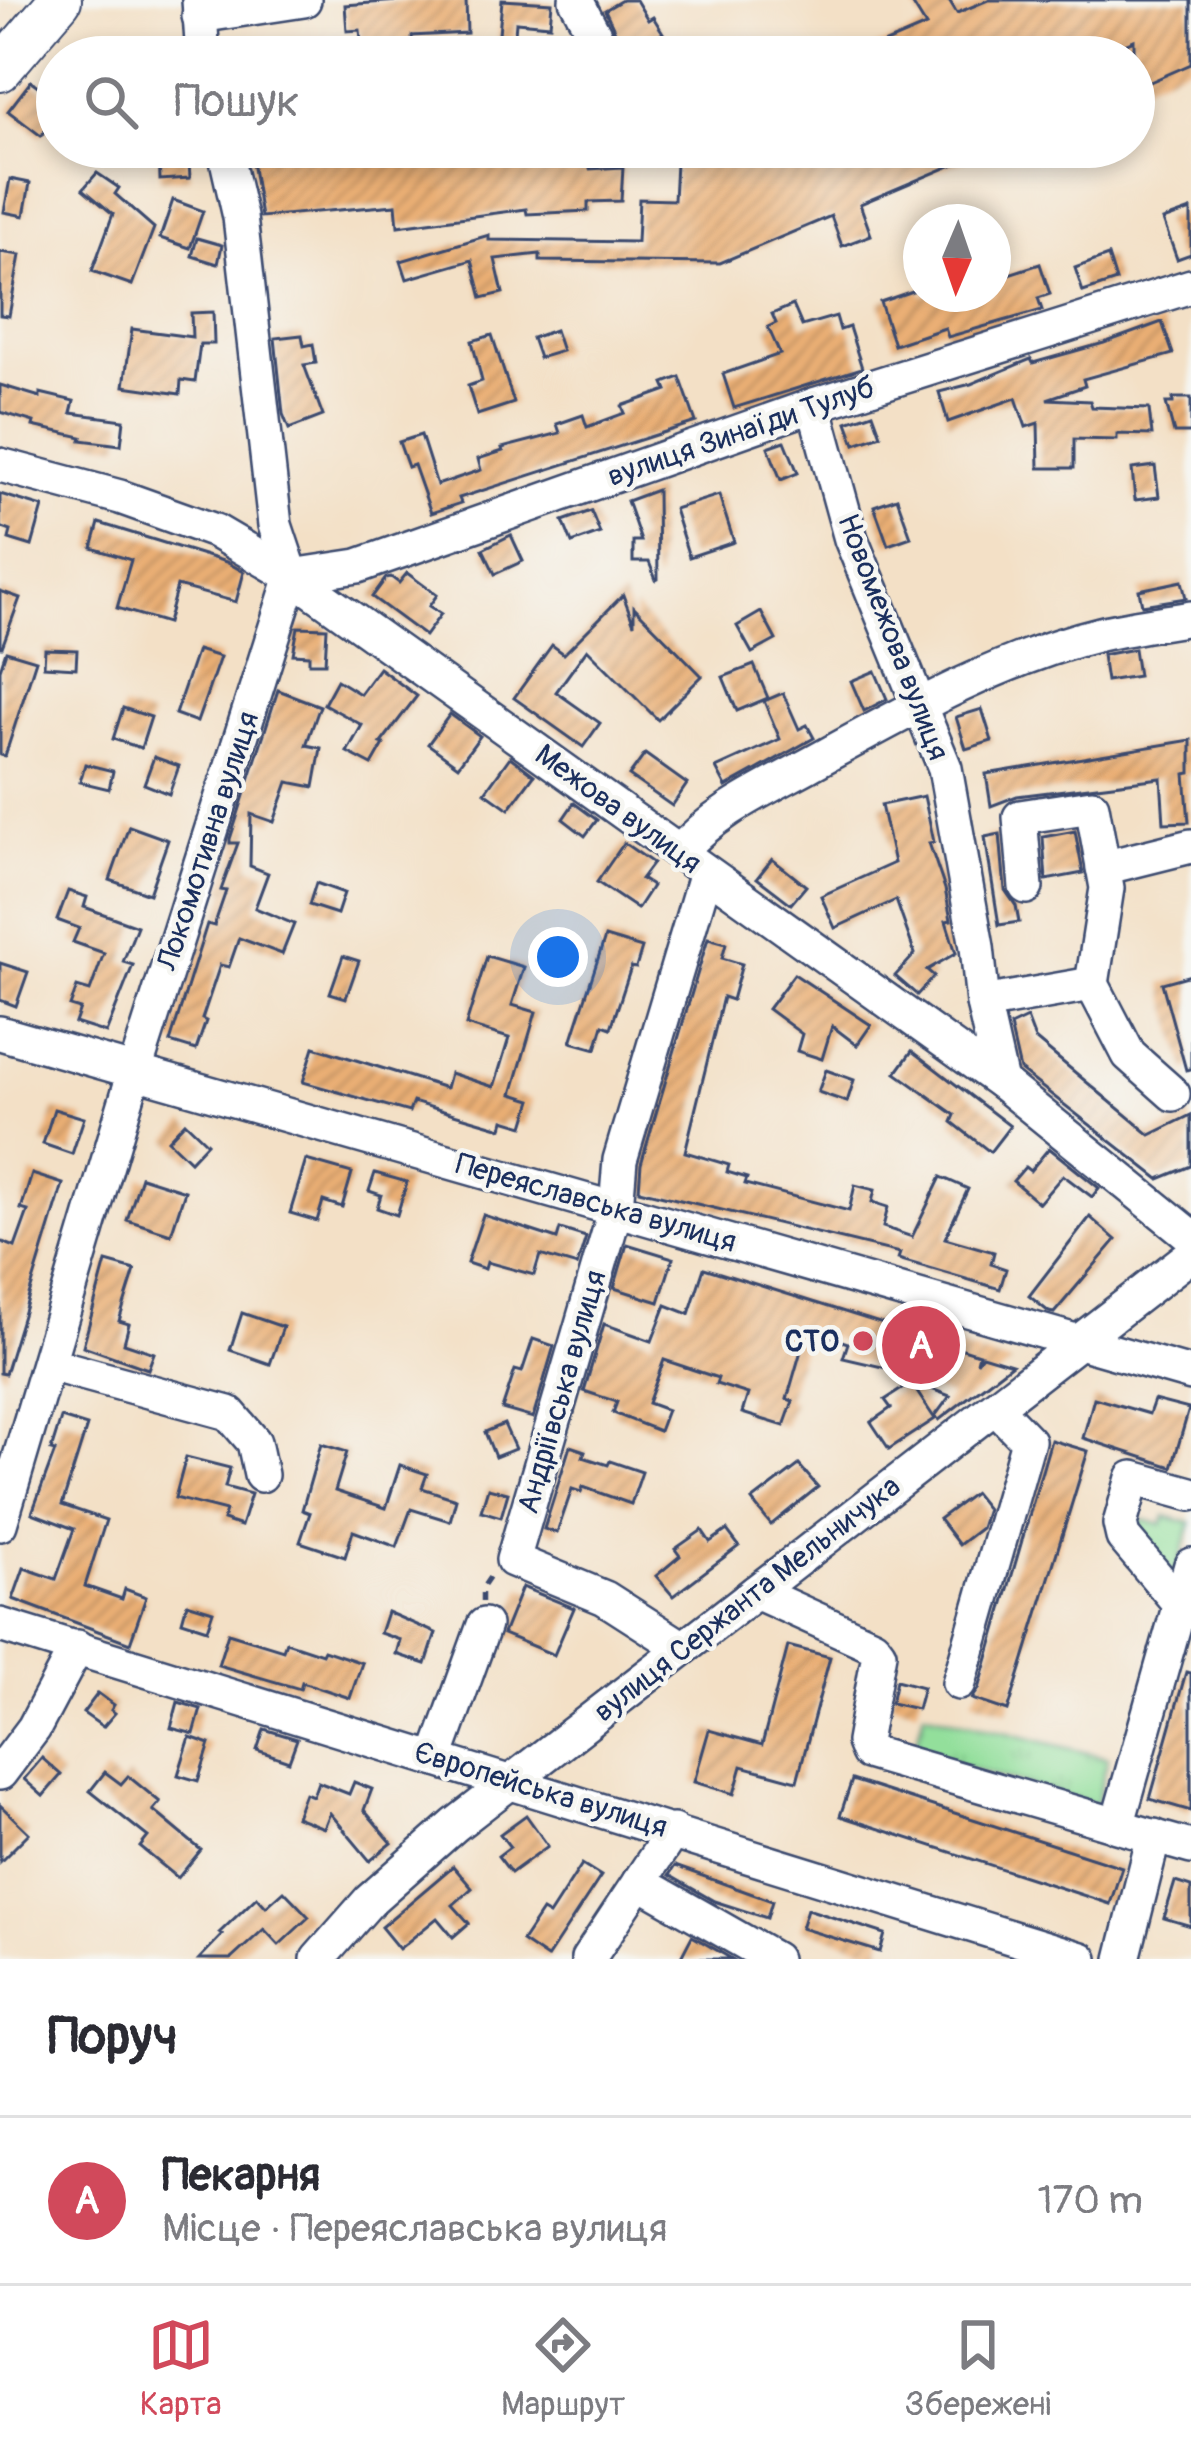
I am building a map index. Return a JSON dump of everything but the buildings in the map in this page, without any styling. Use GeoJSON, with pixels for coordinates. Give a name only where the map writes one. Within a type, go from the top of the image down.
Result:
{"type":"FeatureCollection","features":[{"type":"Feature","properties":{"kind":"main road"},"geometry":{"type":"LineString","coordinates":[[0,70],[59,0]]}},
{"type":"Feature","properties":{"kind":"street"},"geometry":{"type":"LineString","coordinates":[[199,8],[304,0]]}},
{"type":"Feature","properties":{"kind":"street"},"geometry":{"type":"LineString","coordinates":[[575,0],[595,36]]}},
{"type":"Feature","properties":{"kind":"street"},"geometry":{"type":"LineString","coordinates":[[229,168],[240,217],[275,525],[292,576]]}},
{"type":"Feature","properties":{"kind":"street","name":"вулиця Зинаїди Тулуб"},"geometry":{"type":"LineString","coordinates":[[292,576],[358,566],[814,405],[1191,286]]}},
{"type":"Feature","properties":{"kind":"street","name":"Новомежова вулиця"},"geometry":{"type":"LineString","coordinates":[[814,405],[851,539],[945,768],[983,1003],[1001,1082]]}},
{"type":"Feature","properties":{"kind":"street","name":"Межова вулиця"},"geometry":{"type":"LineString","coordinates":[[0,465],[120,496],[215,531],[292,576],[1001,1082],[1191,1236]]}},
{"type":"Feature","properties":{"kind":"street","name":"Локомотивна вулиця"},"geometry":{"type":"LineString","coordinates":[[0,1524],[134,1074],[292,576]]}},
{"type":"Feature","properties":{"kind":"street"},"geometry":{"type":"LineString","coordinates":[[693,862],[698,830],[728,809],[918,705],[1098,635],[1191,618]]}},
{"type":"Feature","properties":{"kind":"street"},"geometry":{"type":"LineString","coordinates":[[1026,886],[1020,817],[1092,806],[1107,888],[1092,984],[1129,1055],[1174,1094]]}},
{"type":"Feature","properties":{"kind":"street"},"geometry":{"type":"LineString","coordinates":[[1103,868],[1191,846]]}},
{"type":"Feature","properties":{"kind":"street","name":"Андріївська вулиця"},"geometry":{"type":"LineString","coordinates":[[513,1560],[616,1208],[620,1160],[693,862]]}},
{"type":"Feature","properties":{"kind":"street"},"geometry":{"type":"LineString","coordinates":[[983,1003],[1092,984]]}},
{"type":"Feature","properties":{"kind":"street","name":"Переяславська вулиця"},"geometry":{"type":"LineString","coordinates":[[0,1033],[1191,1374]]}},
{"type":"Feature","properties":{"kind":"street","name":"вулиця Сержанта Мельничука"},"geometry":{"type":"LineString","coordinates":[[318,1959],[370,1900],[455,1825],[1191,1255]]}},
{"type":"Feature","properties":{"kind":"street"},"geometry":{"type":"LineString","coordinates":[[49,1364],[229,1413],[254,1442],[261,1475]]}},
{"type":"Feature","properties":{"kind":"street"},"geometry":{"type":"LineString","coordinates":[[959,1683],[1028,1441],[996,1408]]}},
{"type":"Feature","properties":{"kind":"street"},"geometry":{"type":"LineString","coordinates":[[1180,1603],[1123,1537],[1120,1524],[1133,1478],[1189,1484]]}},
{"type":"Feature","properties":{"kind":"street"},"geometry":{"type":"LineString","coordinates":[[513,1560],[605,1598],[683,1648]]}},
{"type":"Feature","properties":{"kind":"street"},"geometry":{"type":"LineString","coordinates":[[1117,1825],[1191,1565]]}},
{"type":"Feature","properties":{"kind":"street"},"geometry":{"type":"LineString","coordinates":[[756,1592],[873,1646],[879,1653],[863,1742],[867,1752],[1191,1847]]}},
{"type":"Feature","properties":{"kind":"street","name":"Європейська вулиця"},"geometry":{"type":"LineString","coordinates":[[0,1625],[1081,1959]]}},
{"type":"Feature","properties":{"kind":"street"},"geometry":{"type":"LineString","coordinates":[[436,1757],[484,1625]]}},
{"type":"Feature","properties":{"kind":"street"},"geometry":{"type":"LineString","coordinates":[[0,1773],[34,1728],[77,1647]]}},
{"type":"Feature","properties":{"kind":"street"},"geometry":{"type":"LineString","coordinates":[[588,1959],[673,1832]]}},
{"type":"Feature","properties":{"kind":"street"},"geometry":{"type":"LineString","coordinates":[[1123,1959],[1154,1836]]}},
{"type":"Feature","properties":{"kind":"street"},"geometry":{"type":"LineString","coordinates":[[639,1882],[774,1959]]}},
{"type":"Feature","properties":{"kind":"path"},"geometry":{"type":"LineString","coordinates":[[484,1625],[482,1588],[513,1560]]}},
{"type":"Feature","properties":{"kind":"green space"},"geometry":{"type":"Polygon","coordinates":[[[1165,1516],[1191,1523],[1175,1576],[1136,1531],[1140,1519],[1162,1525],[1165,1516]]]}},
{"type":"Feature","properties":{"kind":"green space"},"geometry":{"type":"Polygon","coordinates":[[[924,1712],[1108,1758],[1096,1805],[914,1752],[924,1712]]]}},
{"type":"Feature","properties":{"kind":"place","name":"СТО"},"geometry":{"type":"Point","coordinates":[863,1341]}},
{"type":"Feature","properties":{"kind":"place","name":"Пекарня"},"geometry":{"type":"Point","coordinates":[921,1345]}}]}
